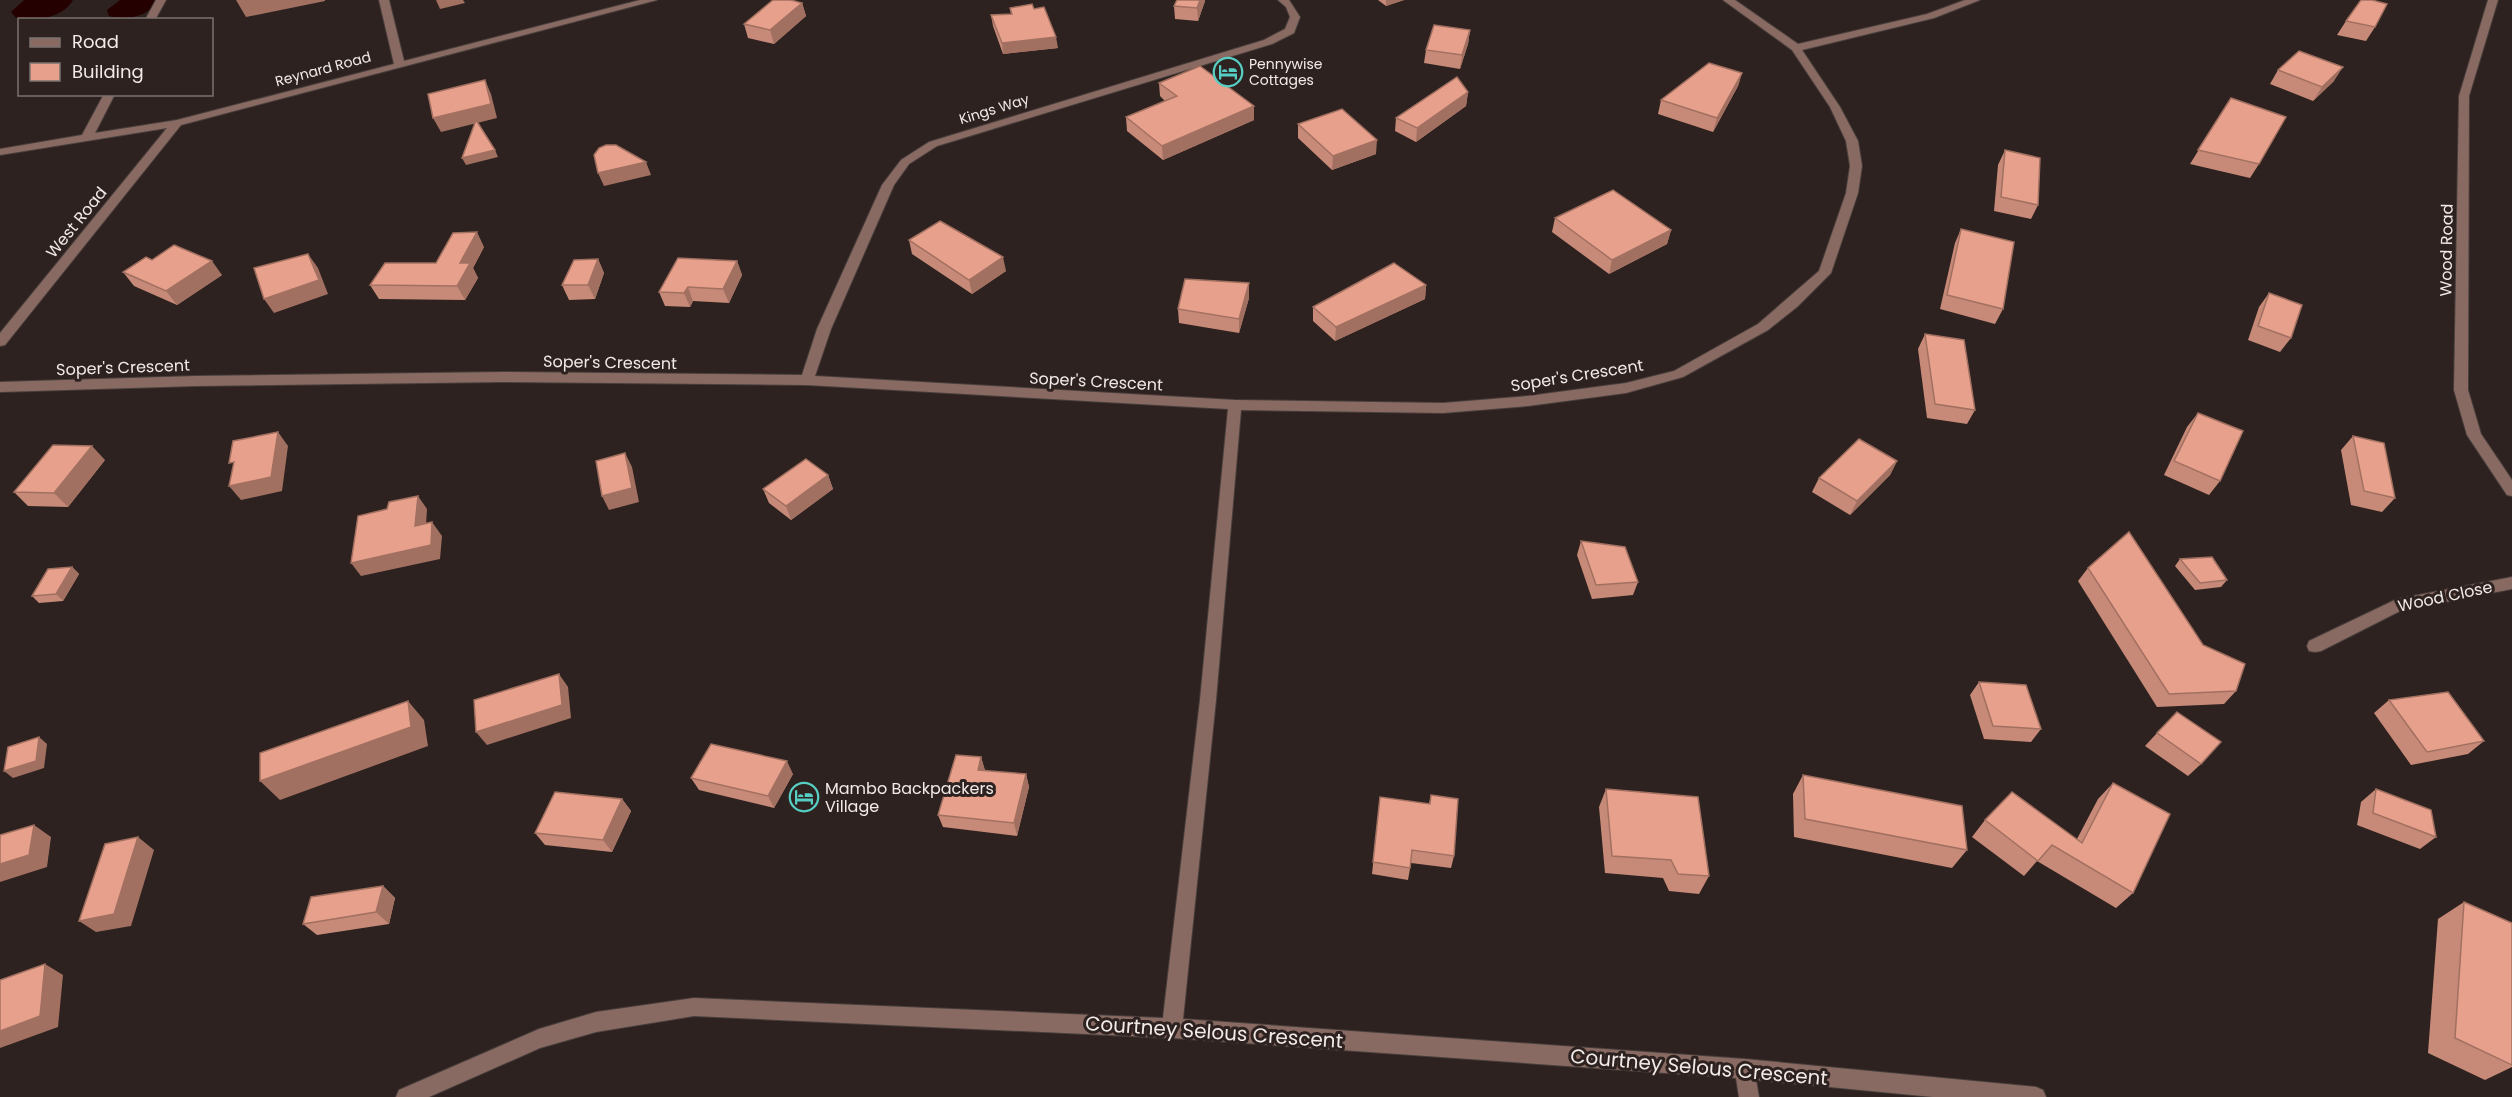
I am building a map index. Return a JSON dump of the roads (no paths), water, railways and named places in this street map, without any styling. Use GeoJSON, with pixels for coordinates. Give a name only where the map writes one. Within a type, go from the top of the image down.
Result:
{"type":"FeatureCollection","features":[{"type":"Feature","properties":{"kind":"street"},"geometry":{"type":"LineString","coordinates":[[151,18],[161,0]]}},
{"type":"Feature","properties":{"kind":"street"},"geometry":{"type":"LineString","coordinates":[[384,0],[399,64]]}},
{"type":"Feature","properties":{"kind":"street","name":"Reynard Road"},"geometry":{"type":"LineString","coordinates":[[0,152],[177,123],[651,0]]}},
{"type":"Feature","properties":{"kind":"street","name":"Kings Way"},"geometry":{"type":"LineString","coordinates":[[807,380],[824,329],[888,185],[905,162],[933,144],[1268,42],[1290,31],[1295,17],[1290,6],[1283,0]]}},
{"type":"Feature","properties":{"kind":"street","name":"Soper's Crescent"},"geometry":{"type":"LineString","coordinates":[[0,387],[196,381],[502,377],[807,380],[1235,405],[1443,408],[1528,401],[1626,388],[1678,374],[1763,327],[1826,273],[1852,193],[1856,165],[1852,141],[1839,115],[1796,48],[1728,0]]}},
{"type":"Feature","properties":{"kind":"street"},"geometry":{"type":"LineString","coordinates":[[1796,48],[1930,16],[1975,0]]}},
{"type":"Feature","properties":{"kind":"street","name":"Wood Road"},"geometry":{"type":"LineString","coordinates":[[2493,0],[2464,96],[2461,390],[2474,435],[2512,491]]}},
{"type":"Feature","properties":{"kind":"street"},"geometry":{"type":"LineString","coordinates":[[87,137],[109,96]]}},
{"type":"Feature","properties":{"kind":"street","name":"West Road"},"geometry":{"type":"LineString","coordinates":[[0,342],[177,123]]}},
{"type":"Feature","properties":{"kind":"street"},"geometry":{"type":"LineString","coordinates":[[1172,1028],[1208,700],[1235,405]]}},
{"type":"Feature","properties":{"kind":"street","name":"Wood Close"},"geometry":{"type":"LineString","coordinates":[[2315,646],[2397,605],[2512,583]]}},
{"type":"Feature","properties":{"kind":"street","name":"Courtney Selous Crescent"},"geometry":{"type":"LineString","coordinates":[[405,1097],[539,1039],[596,1022],[694,1007],[1172,1028],[1745,1069],[2036,1097]]}},
{"type":"Feature","properties":{"kind":"street"},"geometry":{"type":"LineString","coordinates":[[1745,1069],[1749,1097]]}},
{"type":"Feature","properties":{"kind":"place","name":"Pennywise Cottages"},"geometry":{"type":"Point","coordinates":[1228,72]}},
{"type":"Feature","properties":{"kind":"place","name":"Mambo Backpackers Village"},"geometry":{"type":"Point","coordinates":[804,797]}}]}
